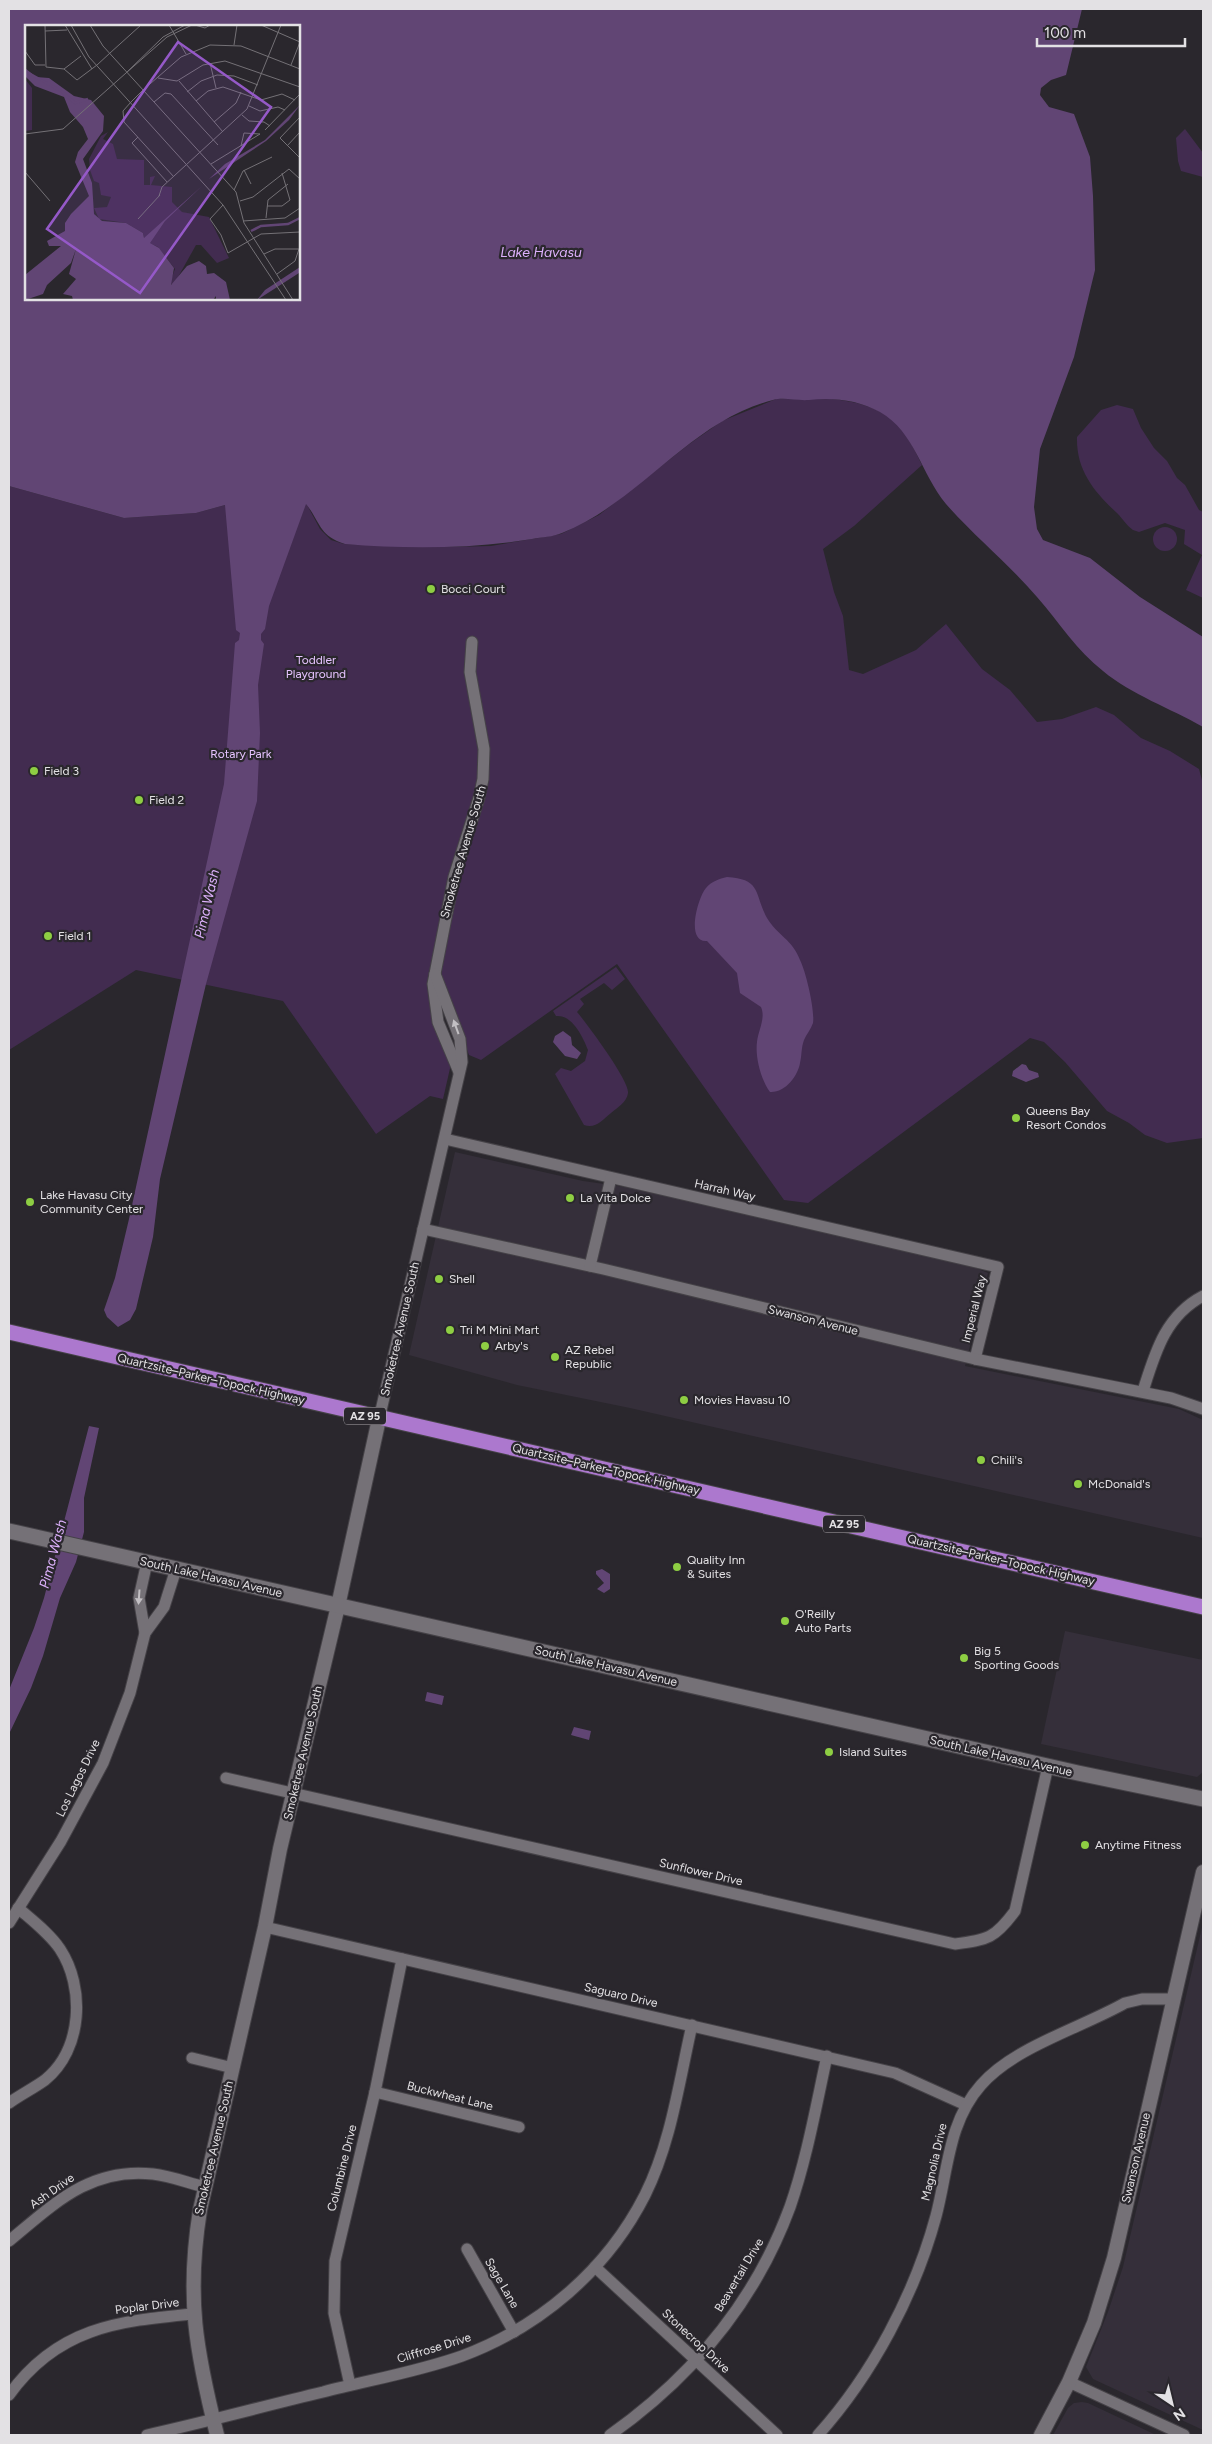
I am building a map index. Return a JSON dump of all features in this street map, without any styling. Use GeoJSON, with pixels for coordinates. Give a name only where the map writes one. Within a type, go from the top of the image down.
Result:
{"type":"FeatureCollection","features":[{"type":"Feature","properties":{"kind":"highway","name":"Quartzsite–Parker–Topock Highway"},"geometry":{"type":"LineString","coordinates":[[9,1332],[379,1419],[1203,1607]]}},
{"type":"Feature","properties":{"kind":"main road","name":"South Lake Havasu Avenue"},"geometry":{"type":"LineString","coordinates":[[9,1531],[1048,1766],[1203,1799]]}},
{"type":"Feature","properties":{"kind":"street","name":"Smoketree Avenue South"},"geometry":{"type":"LineString","coordinates":[[217,2435],[202,2374],[193,2314],[192,2275],[194,2242],[294,1792],[459,1074],[438,1022],[433,994],[434,974],[454,877],[479,798],[483,779],[484,749],[470,672],[472,642]]}},
{"type":"Feature","properties":{"kind":"street","name":"Harrah Way"},"geometry":{"type":"LineString","coordinates":[[445,1139],[998,1267]]}},
{"type":"Feature","properties":{"kind":"street"},"geometry":{"type":"LineString","coordinates":[[590,1266],[611,1178]]}},
{"type":"Feature","properties":{"kind":"street","name":"Swanson Avenue"},"geometry":{"type":"LineString","coordinates":[[423,1229],[590,1266],[975,1359],[1143,1391],[1181,1400],[1203,1409]]}},
{"type":"Feature","properties":{"kind":"street","name":"Imperial Way"},"geometry":{"type":"LineString","coordinates":[[975,1359],[998,1267]]}},
{"type":"Feature","properties":{"kind":"street"},"geometry":{"type":"LineString","coordinates":[[1143,1391],[1166,1328],[1194,1301],[1203,1296]]}},
{"type":"Feature","properties":{"kind":"street","name":"Los Lagos Drive"},"geometry":{"type":"LineString","coordinates":[[145,1633],[138,1598],[147,1562]]}},
{"type":"Feature","properties":{"kind":"street","name":"Los Lagos Drive"},"geometry":{"type":"LineString","coordinates":[[9,1923],[61,1841],[103,1763],[130,1693],[145,1633],[164,1607],[176,1569]]}},
{"type":"Feature","properties":{"kind":"street","name":"Sunflower Drive"},"geometry":{"type":"LineString","coordinates":[[226,1778],[955,1944],[984,1940],[1002,1928],[1014,1911],[1048,1766]]}},
{"type":"Feature","properties":{"kind":"street","name":"Swanson Avenue"},"geometry":{"type":"LineString","coordinates":[[1042,2435],[1069,2382],[1094,2323],[1114,2258],[1172,1999],[1203,1872]]}},
{"type":"Feature","properties":{"kind":"street"},"geometry":{"type":"LineString","coordinates":[[9,2102],[45,2080],[56,2066],[72,2035],[76,2008],[74,1982],[65,1957],[49,1936],[18,1908]]}},
{"type":"Feature","properties":{"kind":"street","name":"Saguaro Drive"},"geometry":{"type":"LineString","coordinates":[[265,1927],[895,2073],[966,2105]]}},
{"type":"Feature","properties":{"kind":"street","name":"Columbine Drive"},"geometry":{"type":"LineString","coordinates":[[350,2385],[337,2330],[333,2278],[338,2245],[375,2092],[402,1959]]}},
{"type":"Feature","properties":{"kind":"street","name":"Magnolia Drive"},"geometry":{"type":"LineString","coordinates":[[818,2435],[853,2390],[879,2350],[901,2307],[920,2262],[936,2216],[954,2132],[966,2105],[989,2076],[1016,2057],[1129,2002],[1142,1999],[1172,1999]]}},
{"type":"Feature","properties":{"kind":"street","name":"Cliffrose Drive"},"geometry":{"type":"LineString","coordinates":[[147,2435],[460,2356],[514,2332],[557,2303],[595,2267],[631,2220],[656,2171],[665,2145],[692,2025]]}},
{"type":"Feature","properties":{"kind":"street","name":"Beavertail Drive"},"geometry":{"type":"LineString","coordinates":[[610,2435],[666,2391],[697,2361],[740,2306],[776,2241],[801,2170],[827,2056]]}},
{"type":"Feature","properties":{"kind":"street"},"geometry":{"type":"LineString","coordinates":[[192,2058],[233,2068]]}},
{"type":"Feature","properties":{"kind":"street","name":"Buckwheat Lane"},"geometry":{"type":"LineString","coordinates":[[375,2092],[520,2127]]}},
{"type":"Feature","properties":{"kind":"street","name":"Ash Drive"},"geometry":{"type":"LineString","coordinates":[[9,2241],[70,2192],[100,2179],[121,2174],[148,2174],[164,2176],[205,2187]]}},
{"type":"Feature","properties":{"kind":"street","name":"Sage Lane"},"geometry":{"type":"LineString","coordinates":[[467,2249],[514,2332]]}},
{"type":"Feature","properties":{"kind":"street","name":"Stonecrop Drive"},"geometry":{"type":"LineString","coordinates":[[595,2267],[777,2435]]}},
{"type":"Feature","properties":{"kind":"street","name":"Poplar Drive"},"geometry":{"type":"LineString","coordinates":[[9,2395],[43,2359],[83,2334],[127,2321],[193,2314]]}},
{"type":"Feature","properties":{"kind":"street"},"geometry":{"type":"LineString","coordinates":[[1069,2382],[1184,2435]]}},
{"type":"Feature","properties":{"kind":"shaded area"},"geometry":{"type":"Polygon","coordinates":[[[455,1152],[583,1181],[632,1188],[971,1266],[988,1273],[965,1366],[1179,1409],[1203,1420],[1203,1538],[630,1408],[517,1385],[409,1355],[455,1152]]]}},
{"type":"Feature","properties":{"kind":"shaded area"},"geometry":{"type":"Polygon","coordinates":[[[1065,1631],[1203,1660],[1203,1772],[1197,1777],[1041,1744],[1065,1631]]]}},
{"type":"Feature","properties":{"kind":"shaded area"},"geometry":{"type":"Polygon","coordinates":[[[1203,1923],[1203,2430],[1093,2379],[1086,2367],[1108,2312],[1123,2267],[1203,1923]]]}},
{"type":"Feature","properties":{"kind":"shaded area"},"geometry":{"type":"Polygon","coordinates":[[[1074,2403],[1088,2403],[1156,2435],[1053,2435],[1068,2408],[1074,2403]]]}},
{"type":"Feature","properties":{"kind":"green space"},"geometry":{"type":"Polygon","coordinates":[[[1185,129],[1203,153],[1203,177],[1181,171],[1176,138],[1185,129]]]}},
{"type":"Feature","properties":{"kind":"green space"},"geometry":{"type":"Polygon","coordinates":[[[820,398],[853,402],[885,414],[894,420],[904,432],[922,465],[854,526],[823,549],[834,592],[843,616],[849,670],[863,674],[916,650],[946,624],[982,669],[1010,690],[1037,722],[1062,719],[1096,707],[1114,715],[1141,738],[1170,751],[1199,769],[1203,784],[1203,1138],[1167,1143],[1145,1135],[1129,1123],[1107,1111],[1065,1062],[1044,1042],[1030,1038],[808,1203],[784,1200],[617,964],[481,1060],[469,1055],[442,981],[440,968],[457,878],[483,799],[487,779],[487,748],[473,671],[467,673],[480,749],[480,778],[476,797],[450,876],[429,984],[435,1023],[451,1064],[443,1099],[430,1096],[376,1134],[283,1001],[136,970],[9,1050],[9,486],[124,518],[196,513],[225,505],[238,497],[282,486],[296,493],[306,503],[320,529],[331,540],[344,544],[447,547],[491,546],[561,534],[599,515],[688,445],[722,421],[776,399],[820,398]]]}},
{"type":"Feature","properties":{"kind":"green space"},"geometry":{"type":"Polygon","coordinates":[[[1117,405],[1133,409],[1141,428],[1154,448],[1167,461],[1177,478],[1185,485],[1199,510],[1203,512],[1203,598],[1186,590],[1202,555],[1184,544],[1185,530],[1165,523],[1139,532],[1133,530],[1101,497],[1083,470],[1077,449],[1077,437],[1101,410],[1117,405]]]}},
{"type":"Feature","properties":{"kind":"green space"},"geometry":{"type":"Polygon","coordinates":[[[1165,527],[1174,530],[1177,539],[1174,548],[1165,551],[1156,548],[1153,539],[1156,530],[1165,527]]]}},
{"type":"Feature","properties":{"kind":"green space"},"geometry":{"type":"Polygon","coordinates":[[[616,967],[625,979],[612,990],[604,983],[580,999],[584,1004],[577,1012],[615,1064],[627,1086],[628,1093],[626,1099],[619,1107],[599,1123],[588,1126],[584,1125],[555,1074],[561,1068],[571,1071],[585,1061],[588,1050],[572,1022],[562,1016],[556,1016],[553,1011],[616,967]]]}},
{"type":"Feature","properties":{"kind":"water","name":"Lake Havasu"},"geometry":{"type":"Polygon","coordinates":[[[9,9],[1082,9],[1066,75],[1051,80],[1041,88],[1040,95],[1049,107],[1074,114],[1090,157],[1095,270],[1074,357],[1040,449],[1034,507],[1037,529],[1043,540],[1090,558],[1140,597],[1203,637],[1203,727],[1114,680],[1094,663],[1076,645],[1026,585],[946,504],[930,480],[910,442],[892,420],[872,408],[854,402],[827,399],[777,399],[743,410],[716,425],[690,443],[616,502],[590,519],[562,533],[551,536],[485,545],[462,546],[392,547],[345,544],[336,541],[325,533],[306,504],[269,606],[265,629],[261,634],[261,640],[264,644],[258,685],[260,733],[257,801],[206,984],[160,1179],[153,1237],[136,1309],[130,1320],[118,1327],[107,1317],[104,1310],[115,1278],[129,1219],[224,784],[235,643],[239,640],[240,633],[236,630],[225,505],[196,513],[124,518],[9,486],[9,9]]]}},
{"type":"Feature","properties":{"kind":"water"},"geometry":{"type":"Polygon","coordinates":[[[727,877],[738,878],[752,885],[767,918],[793,947],[805,973],[813,1009],[813,1023],[803,1043],[797,1073],[786,1087],[776,1092],[770,1092],[767,1087],[761,1075],[758,1061],[757,1042],[763,1016],[761,1007],[740,993],[737,973],[707,941],[700,940],[696,935],[695,919],[703,893],[711,884],[727,877]]]}},
{"type":"Feature","properties":{"kind":"water"},"geometry":{"type":"Polygon","coordinates":[[[563,1031],[571,1037],[572,1045],[581,1053],[577,1059],[565,1056],[553,1042],[555,1036],[563,1031]]]}},
{"type":"Feature","properties":{"kind":"water"},"geometry":{"type":"Polygon","coordinates":[[[1022,1064],[1026,1065],[1029,1070],[1038,1073],[1039,1077],[1026,1082],[1012,1076],[1013,1071],[1022,1064]]]}},
{"type":"Feature","properties":{"kind":"water"},"geometry":{"type":"Polygon","coordinates":[[[89,1426],[99,1428],[84,1498],[84,1532],[76,1562],[60,1598],[43,1656],[31,1688],[9,1734],[9,1690],[44,1598],[89,1426]]]}},
{"type":"Feature","properties":{"kind":"water"},"geometry":{"type":"Polygon","coordinates":[[[602,1569],[610,1574],[610,1589],[604,1593],[597,1589],[604,1583],[596,1574],[596,1571],[602,1569]]]}},
{"type":"Feature","properties":{"kind":"water"},"geometry":{"type":"Polygon","coordinates":[[[427,1692],[444,1696],[442,1705],[425,1701],[427,1692]]]}},
{"type":"Feature","properties":{"kind":"water"},"geometry":{"type":"Polygon","coordinates":[[[574,1727],[591,1731],[589,1740],[571,1735],[574,1727]]]}},
{"type":"Feature","properties":{"kind":"place","name":"Bocci Court"},"geometry":{"type":"Point","coordinates":[431,589]}},
{"type":"Feature","properties":{"kind":"place","name":"Field 3"},"geometry":{"type":"Point","coordinates":[34,771]}},
{"type":"Feature","properties":{"kind":"place","name":"Field 2"},"geometry":{"type":"Point","coordinates":[139,800]}},
{"type":"Feature","properties":{"kind":"place","name":"Field 1"},"geometry":{"type":"Point","coordinates":[48,936]}},
{"type":"Feature","properties":{"kind":"place","name":"Queens Bay Resort Condos"},"geometry":{"type":"Point","coordinates":[1016,1118]}},
{"type":"Feature","properties":{"kind":"place","name":"La Vita Dolce"},"geometry":{"type":"Point","coordinates":[570,1198]}},
{"type":"Feature","properties":{"kind":"place","name":"Lake Havasu City Community Center"},"geometry":{"type":"Point","coordinates":[30,1202]}},
{"type":"Feature","properties":{"kind":"place","name":"Shell"},"geometry":{"type":"Point","coordinates":[439,1279]}},
{"type":"Feature","properties":{"kind":"place","name":"Tri M Mini Mart"},"geometry":{"type":"Point","coordinates":[450,1330]}},
{"type":"Feature","properties":{"kind":"place","name":"Arby's"},"geometry":{"type":"Point","coordinates":[485,1346]}},
{"type":"Feature","properties":{"kind":"place","name":"AZ Rebel Republic"},"geometry":{"type":"Point","coordinates":[555,1357]}},
{"type":"Feature","properties":{"kind":"place","name":"Movies Havasu 10"},"geometry":{"type":"Point","coordinates":[684,1400]}},
{"type":"Feature","properties":{"kind":"place","name":"Chili's"},"geometry":{"type":"Point","coordinates":[981,1460]}},
{"type":"Feature","properties":{"kind":"place","name":"McDonald's"},"geometry":{"type":"Point","coordinates":[1078,1484]}},
{"type":"Feature","properties":{"kind":"place","name":"Quality Inn & Suites"},"geometry":{"type":"Point","coordinates":[677,1567]}},
{"type":"Feature","properties":{"kind":"place","name":"O'Reilly Auto Parts"},"geometry":{"type":"Point","coordinates":[785,1621]}},
{"type":"Feature","properties":{"kind":"place","name":"Big 5 Sporting Goods"},"geometry":{"type":"Point","coordinates":[964,1658]}},
{"type":"Feature","properties":{"kind":"place","name":"Island Suites"},"geometry":{"type":"Point","coordinates":[829,1752]}},
{"type":"Feature","properties":{"kind":"place","name":"Anytime Fitness"},"geometry":{"type":"Point","coordinates":[1085,1845]}},
{"type":"Feature","properties":{"kind":"park label","name":"Toddler Playground"},"geometry":{"type":"Point","coordinates":[316,667]}},
{"type":"Feature","properties":{"kind":"park label","name":"Rotary Park"},"geometry":{"type":"Point","coordinates":[241,754]}},
{"type":"Feature","properties":{"kind":"water label","name":"Pima Wash"},"geometry":{"type":"Point","coordinates":[207,904]}},
{"type":"Feature","properties":{"kind":"water label","name":"Pima Wash"},"geometry":{"type":"Point","coordinates":[53,1554]}}]}
